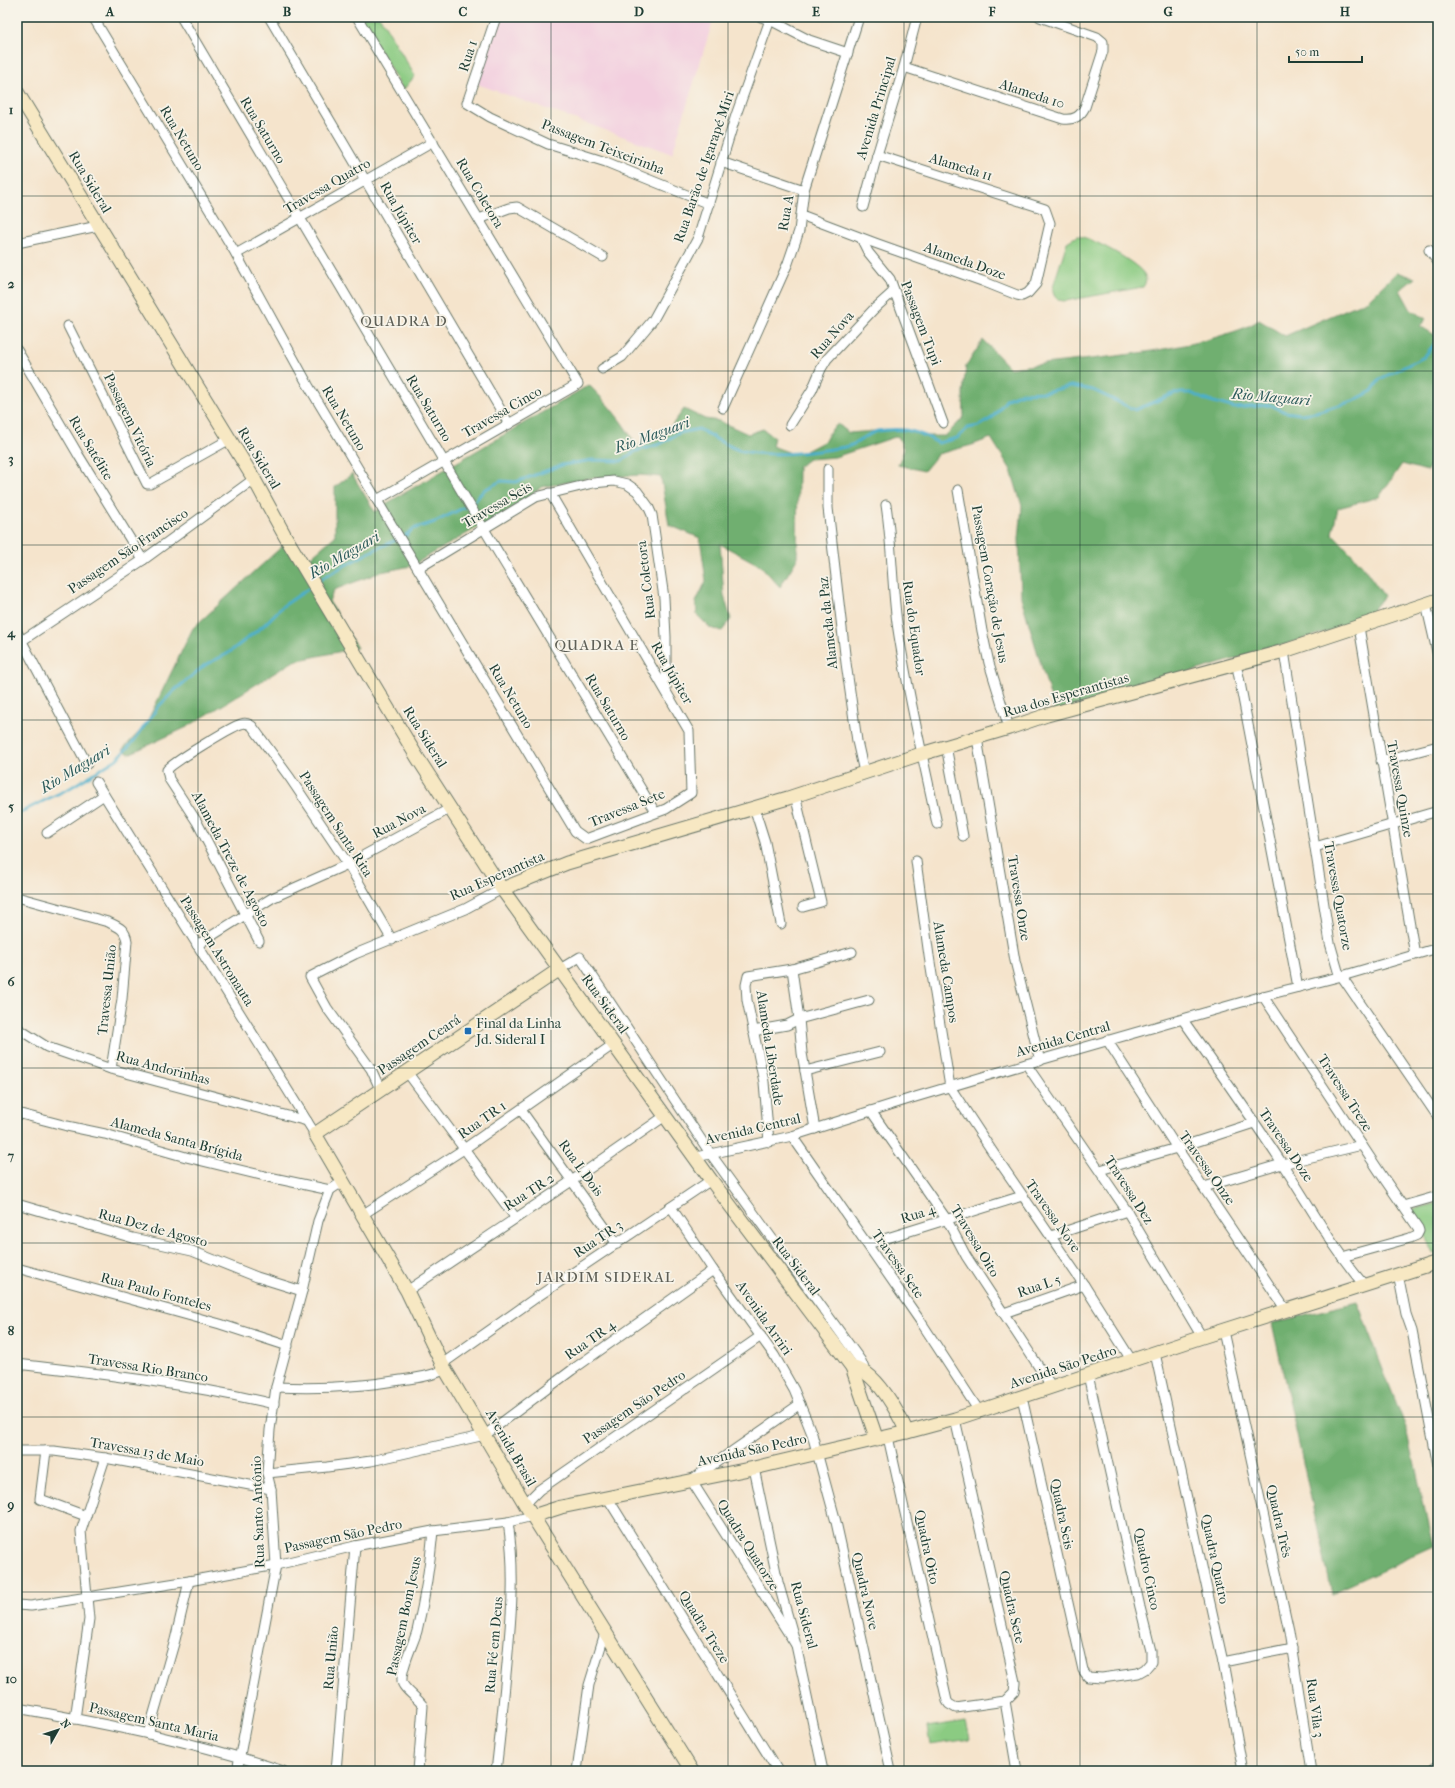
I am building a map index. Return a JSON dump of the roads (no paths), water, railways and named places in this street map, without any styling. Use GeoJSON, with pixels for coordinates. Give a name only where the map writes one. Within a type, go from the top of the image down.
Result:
{"type":"FeatureCollection","features":[{"type":"Feature","properties":{"kind":"main road","name":"Rua Sideral"},"geometry":{"type":"LineString","coordinates":[[17,92],[230,439],[285,536],[417,757],[502,889],[696,1157],[711,1180],[852,1367],[883,1439]]}},
{"type":"Feature","properties":{"kind":"main road","name":"Rua dos Esperantistas"},"geometry":{"type":"LineString","coordinates":[[704,823],[946,746],[1009,728],[1055,712],[1284,651],[1432,602]]}},
{"type":"Feature","properties":{"kind":"main road","name":"Rua Esperantista"},"geometry":{"type":"LineString","coordinates":[[502,889],[568,863],[704,823]]}},
{"type":"Feature","properties":{"kind":"main road","name":"Passagem Ceará"},"geometry":{"type":"LineString","coordinates":[[315,1134],[381,1091],[560,969]]}},
{"type":"Feature","properties":{"kind":"main road","name":"Avenida Brasil"},"geometry":{"type":"LineString","coordinates":[[315,1134],[407,1291],[444,1367],[525,1504],[692,1771]]}},
{"type":"Feature","properties":{"kind":"main road","name":"Avenida São Pedro"},"geometry":{"type":"LineString","coordinates":[[533,1516],[561,1507],[754,1468],[883,1439],[955,1419],[1202,1337],[1438,1262]]}},
{"type":"Feature","properties":{"kind":"main road","name":"Rua Sideral"},"geometry":{"type":"LineString","coordinates":[[852,1367],[866,1373],[891,1401],[907,1432]]}},
{"type":"Feature","properties":{"kind":"street","name":"Rua Netuno"},"geometry":{"type":"LineString","coordinates":[[93,17],[236,254],[308,384],[575,831]]}},
{"type":"Feature","properties":{"kind":"street","name":"Rua Saturno"},"geometry":{"type":"LineString","coordinates":[[181,17],[483,528],[655,812]]}},
{"type":"Feature","properties":{"kind":"street","name":"Rua Júpiter"},"geometry":{"type":"LineString","coordinates":[[269,17],[509,424]]}},
{"type":"Feature","properties":{"kind":"street","name":"Rua Coletora"},"geometry":{"type":"LineString","coordinates":[[358,17],[578,384]]}},
{"type":"Feature","properties":{"kind":"street","name":"Rua 1"},"geometry":{"type":"LineString","coordinates":[[467,103],[496,17]]}},
{"type":"Feature","properties":{"kind":"street","name":"Rua A"},"geometry":{"type":"LineString","coordinates":[[723,408],[753,345],[788,263],[799,230],[804,190],[859,17]]}},
{"type":"Feature","properties":{"kind":"street","name":"Avenida Principal"},"geometry":{"type":"LineString","coordinates":[[863,207],[876,155],[904,67],[917,17]]}},
{"type":"Feature","properties":{"kind":"street","name":"Alameda 10"},"geometry":{"type":"LineString","coordinates":[[904,67],[1063,119],[1073,119],[1082,113],[1103,51],[1103,42],[1097,37],[1062,26],[1040,17]]}},
{"type":"Feature","properties":{"kind":"street"},"geometry":{"type":"LineString","coordinates":[[767,18],[809,40],[848,53]]}},
{"type":"Feature","properties":{"kind":"street","name":"Rua Barão de Igarapé Miri"},"geometry":{"type":"LineString","coordinates":[[602,369],[622,357],[653,320],[698,238],[767,18]]}},
{"type":"Feature","properties":{"kind":"street","name":"Passagem Teixeirinha"},"geometry":{"type":"LineString","coordinates":[[467,103],[490,117],[548,144],[606,162],[709,204]]}},
{"type":"Feature","properties":{"kind":"street","name":"Travessa Quatro"},"geometry":{"type":"LineString","coordinates":[[236,254],[433,142]]}},
{"type":"Feature","properties":{"kind":"street","name":"Alameda 11"},"geometry":{"type":"LineString","coordinates":[[876,155],[1038,205]]}},
{"type":"Feature","properties":{"kind":"street"},"geometry":{"type":"LineString","coordinates":[[721,162],[804,190]]}},
{"type":"Feature","properties":{"kind":"street","name":"Alameda Doze"},"geometry":{"type":"LineString","coordinates":[[801,215],[1022,296],[1033,289],[1036,284],[1050,223],[1045,209],[1038,205]]}},
{"type":"Feature","properties":{"kind":"street"},"geometry":{"type":"LineString","coordinates":[[479,219],[509,208],[517,207],[603,256]]}},
{"type":"Feature","properties":{"kind":"street"},"geometry":{"type":"LineString","coordinates":[[17,243],[98,226]]}},
{"type":"Feature","properties":{"kind":"street","name":"Passagem Tupi"},"geometry":{"type":"LineString","coordinates":[[861,238],[868,252],[890,279],[893,292],[915,344],[943,423]]}},
{"type":"Feature","properties":{"kind":"street"},"geometry":{"type":"LineString","coordinates":[[1429,250],[1438,262]]}},
{"type":"Feature","properties":{"kind":"street","name":"Rua Nova"},"geometry":{"type":"LineString","coordinates":[[790,425],[812,390],[820,369],[827,359],[872,310],[893,292]]}},
{"type":"Feature","properties":{"kind":"street","name":"Passagem Vitória"},"geometry":{"type":"LineString","coordinates":[[68,326],[146,484],[150,484],[230,439]]}},
{"type":"Feature","properties":{"kind":"street","name":"Rua Satélite"},"geometry":{"type":"LineString","coordinates":[[17,350],[78,456],[142,560]]}},
{"type":"Feature","properties":{"kind":"street","name":"Travessa Cinco"},"geometry":{"type":"LineString","coordinates":[[377,500],[578,384]]}},
{"type":"Feature","properties":{"kind":"street","name":"Alameda da Paz"},"geometry":{"type":"LineString","coordinates":[[828,470],[828,508],[846,663],[857,740],[864,772]]}},
{"type":"Feature","properties":{"kind":"street","name":"Passagem São Francisco"},"geometry":{"type":"LineString","coordinates":[[20,642],[142,560],[254,479]]}},
{"type":"Feature","properties":{"kind":"street","name":"Travessa Seis"},"geometry":{"type":"LineString","coordinates":[[419,568],[530,500],[550,493],[593,483],[614,481],[622,483],[637,491],[648,506],[652,516]]}},
{"type":"Feature","properties":{"kind":"street","name":"Passagem Coração de Jesus"},"geometry":{"type":"LineString","coordinates":[[958,490],[982,631],[991,671],[1009,728]]}},
{"type":"Feature","properties":{"kind":"street","name":"Rua Júpiter"},"geometry":{"type":"LineString","coordinates":[[550,493],[689,731],[691,793]]}},
{"type":"Feature","properties":{"kind":"street","name":"Rua do Equador"},"geometry":{"type":"LineString","coordinates":[[886,505],[897,621],[903,662],[921,754]]}},
{"type":"Feature","properties":{"kind":"street","name":"Rua Coletora"},"geometry":{"type":"LineString","coordinates":[[652,516],[664,598],[666,690]]}},
{"type":"Feature","properties":{"kind":"street"},"geometry":{"type":"LineString","coordinates":[[1432,602],[1438,656]]}},
{"type":"Feature","properties":{"kind":"street","name":"Travessa Quinze"},"geometry":{"type":"LineString","coordinates":[[1359,627],[1391,825],[1415,955]]}},
{"type":"Feature","properties":{"kind":"street"},"geometry":{"type":"LineString","coordinates":[[17,632],[20,642],[87,764]]}},
{"type":"Feature","properties":{"kind":"street","name":"Travessa Quatorze"},"geometry":{"type":"LineString","coordinates":[[1284,651],[1330,943],[1335,964],[1438,1117]]}},
{"type":"Feature","properties":{"kind":"street"},"geometry":{"type":"LineString","coordinates":[[1238,672],[1298,987]]}},
{"type":"Feature","properties":{"kind":"street","name":"Alameda Treze de Agosto"},"geometry":{"type":"LineString","coordinates":[[252,726],[249,724],[241,724],[167,770],[169,779],[216,858],[259,941]]}},
{"type":"Feature","properties":{"kind":"street","name":"Passagem Santa Rita"},"geometry":{"type":"LineString","coordinates":[[252,726],[290,778],[348,864],[392,940]]}},
{"type":"Feature","properties":{"kind":"street","name":"Travessa Onze"},"geometry":{"type":"LineString","coordinates":[[977,738],[1015,961],[1040,1061]]}},
{"type":"Feature","properties":{"kind":"street"},"geometry":{"type":"LineString","coordinates":[[946,746],[963,836]]}},
{"type":"Feature","properties":{"kind":"street"},"geometry":{"type":"LineString","coordinates":[[1381,761],[1438,746]]}},
{"type":"Feature","properties":{"kind":"street"},"geometry":{"type":"LineString","coordinates":[[921,754],[937,824]]}},
{"type":"Feature","properties":{"kind":"street","name":"Passagem Astronauta"},"geometry":{"type":"LineString","coordinates":[[96,782],[315,1134]]}},
{"type":"Feature","properties":{"kind":"street","name":"Travessa Sete"},"geometry":{"type":"LineString","coordinates":[[575,831],[586,839],[666,809],[691,793]]}},
{"type":"Feature","properties":{"kind":"street"},"geometry":{"type":"LineString","coordinates":[[47,833],[104,795]]}},
{"type":"Feature","properties":{"kind":"street"},"geometry":{"type":"LineString","coordinates":[[795,795],[821,902],[803,907]]}},
{"type":"Feature","properties":{"kind":"street","name":"Rua Nova"},"geometry":{"type":"LineString","coordinates":[[197,945],[272,898],[348,864],[451,808]]}},
{"type":"Feature","properties":{"kind":"street"},"geometry":{"type":"LineString","coordinates":[[754,808],[765,842],[781,924]]}},
{"type":"Feature","properties":{"kind":"street"},"geometry":{"type":"LineString","coordinates":[[1315,847],[1438,811]]}},
{"type":"Feature","properties":{"kind":"street","name":"Alameda Campos"},"geometry":{"type":"LineString","coordinates":[[916,861],[929,956],[950,1087]]}},
{"type":"Feature","properties":{"kind":"street","name":"Rua Esperantista"},"geometry":{"type":"LineString","coordinates":[[381,1091],[371,1069],[327,1008],[310,976],[354,954],[466,909],[502,889]]}},
{"type":"Feature","properties":{"kind":"street","name":"Travessa União"},"geometry":{"type":"LineString","coordinates":[[17,897],[108,922],[122,929],[125,933],[127,941],[122,999],[111,1069]]}},
{"type":"Feature","properties":{"kind":"street","name":"Avenida Central"},"geometry":{"type":"LineString","coordinates":[[696,1157],[792,1136],[1107,1040],[1183,1020],[1263,996],[1342,976],[1438,948]]}},
{"type":"Feature","properties":{"kind":"street"},"geometry":{"type":"LineString","coordinates":[[815,1129],[805,1071],[792,969],[852,952]]}},
{"type":"Feature","properties":{"kind":"street"},"geometry":{"type":"LineString","coordinates":[[560,969],[580,957],[710,1153],[861,1361],[866,1373]]}},
{"type":"Feature","properties":{"kind":"street","name":"Alameda Liberdade"},"geometry":{"type":"LineString","coordinates":[[769,1142],[764,1082],[747,1000],[746,979],[748,976],[792,969]]}},
{"type":"Feature","properties":{"kind":"street","name":"Travessa Treze"},"geometry":{"type":"LineString","coordinates":[[1263,996],[1418,1228],[1417,1235],[1410,1238],[1342,1257]]}},
{"type":"Feature","properties":{"kind":"street"},"geometry":{"type":"LineString","coordinates":[[753,1031],[787,1025],[799,1019],[869,1000]]}},
{"type":"Feature","properties":{"kind":"street","name":"Travessa Doze"},"geometry":{"type":"LineString","coordinates":[[1183,1020],[1282,1164],[1342,1257],[1365,1286]]}},
{"type":"Feature","properties":{"kind":"street","name":"Rua Andorinhas"},"geometry":{"type":"LineString","coordinates":[[17,1029],[47,1047],[111,1069],[307,1122]]}},
{"type":"Feature","properties":{"kind":"street","name":"Travessa Onze"},"geometry":{"type":"LineString","coordinates":[[1107,1040],[1177,1148],[1286,1310]]}},
{"type":"Feature","properties":{"kind":"street","name":"Rua TR 1"},"geometry":{"type":"LineString","coordinates":[[362,1215],[464,1149],[614,1044]]}},
{"type":"Feature","properties":{"kind":"street"},"geometry":{"type":"LineString","coordinates":[[805,1071],[880,1052]]}},
{"type":"Feature","properties":{"kind":"street","name":"Travessa Dez"},"geometry":{"type":"LineString","coordinates":[[1026,1064],[1127,1211],[1202,1337]]}},
{"type":"Feature","properties":{"kind":"street"},"geometry":{"type":"LineString","coordinates":[[407,1072],[515,1218]]}},
{"type":"Feature","properties":{"kind":"street","name":"Travessa Nove"},"geometry":{"type":"LineString","coordinates":[[950,1087],[1022,1196],[1051,1236],[1132,1361]]}},
{"type":"Feature","properties":{"kind":"street","name":"Rua L Dois"},"geometry":{"type":"LineString","coordinates":[[521,1110],[573,1180],[617,1244]]}},
{"type":"Feature","properties":{"kind":"street","name":"Travessa Oito"},"geometry":{"type":"LineString","coordinates":[[871,1111],[947,1220],[966,1256],[1052,1387]]}},
{"type":"Feature","properties":{"kind":"street","name":"Alameda Santa Brígida"},"geometry":{"type":"LineString","coordinates":[[17,1113],[105,1134],[186,1157],[330,1190]]}},
{"type":"Feature","properties":{"kind":"street","name":"Rua TR 2"},"geometry":{"type":"LineString","coordinates":[[407,1291],[573,1180],[665,1116]]}},
{"type":"Feature","properties":{"kind":"street"},"geometry":{"type":"LineString","coordinates":[[1100,1170],[1177,1148],[1254,1123]]}},
{"type":"Feature","properties":{"kind":"street","name":"Travessa Sete"},"geometry":{"type":"LineString","coordinates":[[792,1136],[922,1322],[979,1411]]}},
{"type":"Feature","properties":{"kind":"street"},"geometry":{"type":"LineString","coordinates":[[1204,1187],[1282,1164],[1362,1145]]}},
{"type":"Feature","properties":{"kind":"street","name":"Rua TR 3"},"geometry":{"type":"LineString","coordinates":[[444,1367],[534,1299],[711,1180]]}},
{"type":"Feature","properties":{"kind":"street"},"geometry":{"type":"LineString","coordinates":[[330,1190],[342,1182]]}},
{"type":"Feature","properties":{"kind":"street","name":"Rua Santo Antônio"},"geometry":{"type":"LineString","coordinates":[[237,1771],[238,1756],[276,1565],[271,1489],[267,1473],[270,1430],[276,1387],[302,1291],[318,1221],[330,1190]]}},
{"type":"Feature","properties":{"kind":"street","name":"Rua 4"},"geometry":{"type":"LineString","coordinates":[[868,1244],[1022,1196]]}},
{"type":"Feature","properties":{"kind":"street"},"geometry":{"type":"LineString","coordinates":[[1403,1206],[1438,1196]]}},
{"type":"Feature","properties":{"kind":"street","name":"Rua Dez de Agosto"},"geometry":{"type":"LineString","coordinates":[[17,1204],[133,1238],[192,1251],[257,1276],[302,1291]]}},
{"type":"Feature","properties":{"kind":"street","name":"Avenida Arriri"},"geometry":{"type":"LineString","coordinates":[[671,1207],[713,1270],[761,1336],[784,1373],[800,1404],[817,1453]]}},
{"type":"Feature","properties":{"kind":"street"},"geometry":{"type":"LineString","coordinates":[[1051,1236],[1127,1211]]}},
{"type":"Feature","properties":{"kind":"street","name":"Rua Paulo Fonteles"},"geometry":{"type":"LineString","coordinates":[[17,1268],[220,1324],[288,1346]]}},
{"type":"Feature","properties":{"kind":"street","name":"Rua TR 4"},"geometry":{"type":"LineString","coordinates":[[485,1435],[572,1370],[713,1270]]}},
{"type":"Feature","properties":{"kind":"street"},"geometry":{"type":"LineString","coordinates":[[1398,1274],[1406,1314],[1412,1331],[1438,1466]]}},
{"type":"Feature","properties":{"kind":"street","name":"Rua L 5"},"geometry":{"type":"LineString","coordinates":[[1004,1313],[1084,1286]]}},
{"type":"Feature","properties":{"kind":"street","name":"Quadra Três"},"geometry":{"type":"LineString","coordinates":[[1223,1331],[1292,1648]]}},
{"type":"Feature","properties":{"kind":"street","name":"Passagem São Pedro"},"geometry":{"type":"LineString","coordinates":[[525,1504],[539,1490],[761,1336]]}},
{"type":"Feature","properties":{"kind":"street","name":"Quadra Quatro"},"geometry":{"type":"LineString","coordinates":[[1155,1353],[1223,1662],[1243,1771]]}},
{"type":"Feature","properties":{"kind":"street","name":"Travessa Rio Branco"},"geometry":{"type":"LineString","coordinates":[[17,1364],[116,1375],[239,1396],[274,1404]]}},
{"type":"Feature","properties":{"kind":"street"},"geometry":{"type":"LineString","coordinates":[[276,1387],[313,1388],[376,1384],[430,1376],[444,1367]]}},
{"type":"Feature","properties":{"kind":"street","name":"Quadro Cinco"},"geometry":{"type":"LineString","coordinates":[[1075,1637],[1083,1670],[1088,1677],[1102,1678],[1138,1673],[1145,1669],[1151,1662],[1151,1651],[1088,1375]]}},
{"type":"Feature","properties":{"kind":"street","name":"Quadra Seis"},"geometry":{"type":"LineString","coordinates":[[1022,1397],[1075,1637]]}},
{"type":"Feature","properties":{"kind":"street","name":"Avenida São Pedro"},"geometry":{"type":"LineString","coordinates":[[691,1480],[800,1404]]}},
{"type":"Feature","properties":{"kind":"street","name":"Quadra Sete"},"geometry":{"type":"LineString","coordinates":[[955,1419],[1014,1682],[1014,1692],[1005,1701]]}},
{"type":"Feature","properties":{"kind":"street"},"geometry":{"type":"LineString","coordinates":[[267,1473],[327,1468],[371,1461],[462,1442],[485,1435]]}},
{"type":"Feature","properties":{"kind":"street","name":"Quadra Oito"},"geometry":{"type":"LineString","coordinates":[[883,1439],[947,1701],[952,1707],[956,1708],[1005,1701]]}},
{"type":"Feature","properties":{"kind":"street","name":"Travessa 13 de Maio"},"geometry":{"type":"LineString","coordinates":[[17,1451],[46,1451],[105,1458],[271,1489]]}},
{"type":"Feature","properties":{"kind":"street"},"geometry":{"type":"LineString","coordinates":[[46,1451],[40,1499],[86,1516]]}},
{"type":"Feature","properties":{"kind":"street","name":"Quadra Nove"},"geometry":{"type":"LineString","coordinates":[[817,1453],[836,1522],[891,1771]]}},
{"type":"Feature","properties":{"kind":"street"},"geometry":{"type":"LineString","coordinates":[[75,1718],[89,1618],[81,1532],[105,1458]]}},
{"type":"Feature","properties":{"kind":"street","name":"Rua Sideral"},"geometry":{"type":"LineString","coordinates":[[754,1468],[778,1582],[796,1645],[823,1771]]}},
{"type":"Feature","properties":{"kind":"street","name":"Quadra Quatorze"},"geometry":{"type":"LineString","coordinates":[[691,1480],[796,1645]]}},
{"type":"Feature","properties":{"kind":"street","name":"Quadra Treze"},"geometry":{"type":"LineString","coordinates":[[607,1497],[778,1771]]}},
{"type":"Feature","properties":{"kind":"street","name":"Passagem São Pedro"},"geometry":{"type":"LineString","coordinates":[[17,1605],[30,1606],[189,1581],[276,1565],[355,1546],[433,1531],[508,1522],[533,1516]]}},
{"type":"Feature","properties":{"kind":"street","name":"Rua Fé em Deus"},"geometry":{"type":"LineString","coordinates":[[496,1771],[510,1643],[513,1584],[508,1522]]}},
{"type":"Feature","properties":{"kind":"street","name":"Passagem Bom Jesus"},"geometry":{"type":"LineString","coordinates":[[418,1771],[423,1706],[418,1699],[404,1687],[402,1682],[403,1674],[417,1632],[429,1571],[433,1531]]}},
{"type":"Feature","properties":{"kind":"street","name":"Rua União"},"geometry":{"type":"LineString","coordinates":[[336,1771],[355,1546]]}},
{"type":"Feature","properties":{"kind":"street"},"geometry":{"type":"LineString","coordinates":[[148,1734],[189,1581]]}},
{"type":"Feature","properties":{"kind":"street"},"geometry":{"type":"LineString","coordinates":[[577,1771],[589,1685],[605,1633]]}},
{"type":"Feature","properties":{"kind":"street"},"geometry":{"type":"LineString","coordinates":[[1223,1662],[1292,1648]]}},
{"type":"Feature","properties":{"kind":"street","name":"Rua Vila 3"},"geometry":{"type":"LineString","coordinates":[[1292,1648],[1310,1771]]}},
{"type":"Feature","properties":{"kind":"street"},"geometry":{"type":"LineString","coordinates":[[1005,1701],[1017,1771]]}},
{"type":"Feature","properties":{"kind":"street","name":"Passagem Santa Maria"},"geometry":{"type":"LineString","coordinates":[[17,1708],[75,1718],[148,1734],[238,1756],[284,1771]]}},
{"type":"Feature","properties":{"kind":"street"},"geometry":{"type":"LineString","coordinates":[[1431,1771],[1438,1766]]}},
{"type":"Feature","properties":{"kind":"waterway","name":"Rio Maguari"},"geometry":{"type":"LineString","coordinates":[[317,582],[374,550],[405,536],[413,529],[435,522],[473,503],[484,490],[501,481],[516,482],[562,465],[593,460],[621,461],[636,451],[660,444],[679,433],[699,429],[733,448],[764,454],[820,451],[845,447],[854,444],[876,431],[907,430],[926,436],[938,443],[957,438],[968,428],[979,426],[992,418],[1007,399],[1022,393],[1045,392],[1071,386],[1093,390],[1135,410],[1175,393],[1191,393],[1203,399],[1235,408],[1271,405],[1285,412],[1301,414],[1316,412],[1353,401],[1372,391],[1380,379],[1424,357],[1438,340]]}},
{"type":"Feature","properties":{"kind":"waterway","name":"Rio Maguari"},"geometry":{"type":"LineString","coordinates":[[17,814],[70,788],[117,759],[134,741],[158,707],[175,690],[205,665],[227,654],[263,626],[283,606],[311,587]]}},
{"type":"Feature","properties":{"kind":"place","name":"Final da Linha Jd. Sideral I"},"geometry":{"type":"Point","coordinates":[468,1031]}},
{"type":"Feature","properties":{"kind":"district","name":"QUADRA D"},"geometry":{"type":"Point","coordinates":[404,321]}},
{"type":"Feature","properties":{"kind":"district","name":"QUADRA E"},"geometry":{"type":"Point","coordinates":[597,645]}},
{"type":"Feature","properties":{"kind":"district","name":"JARDIM SIDERAL"},"geometry":{"type":"Point","coordinates":[606,1277]}}]}
